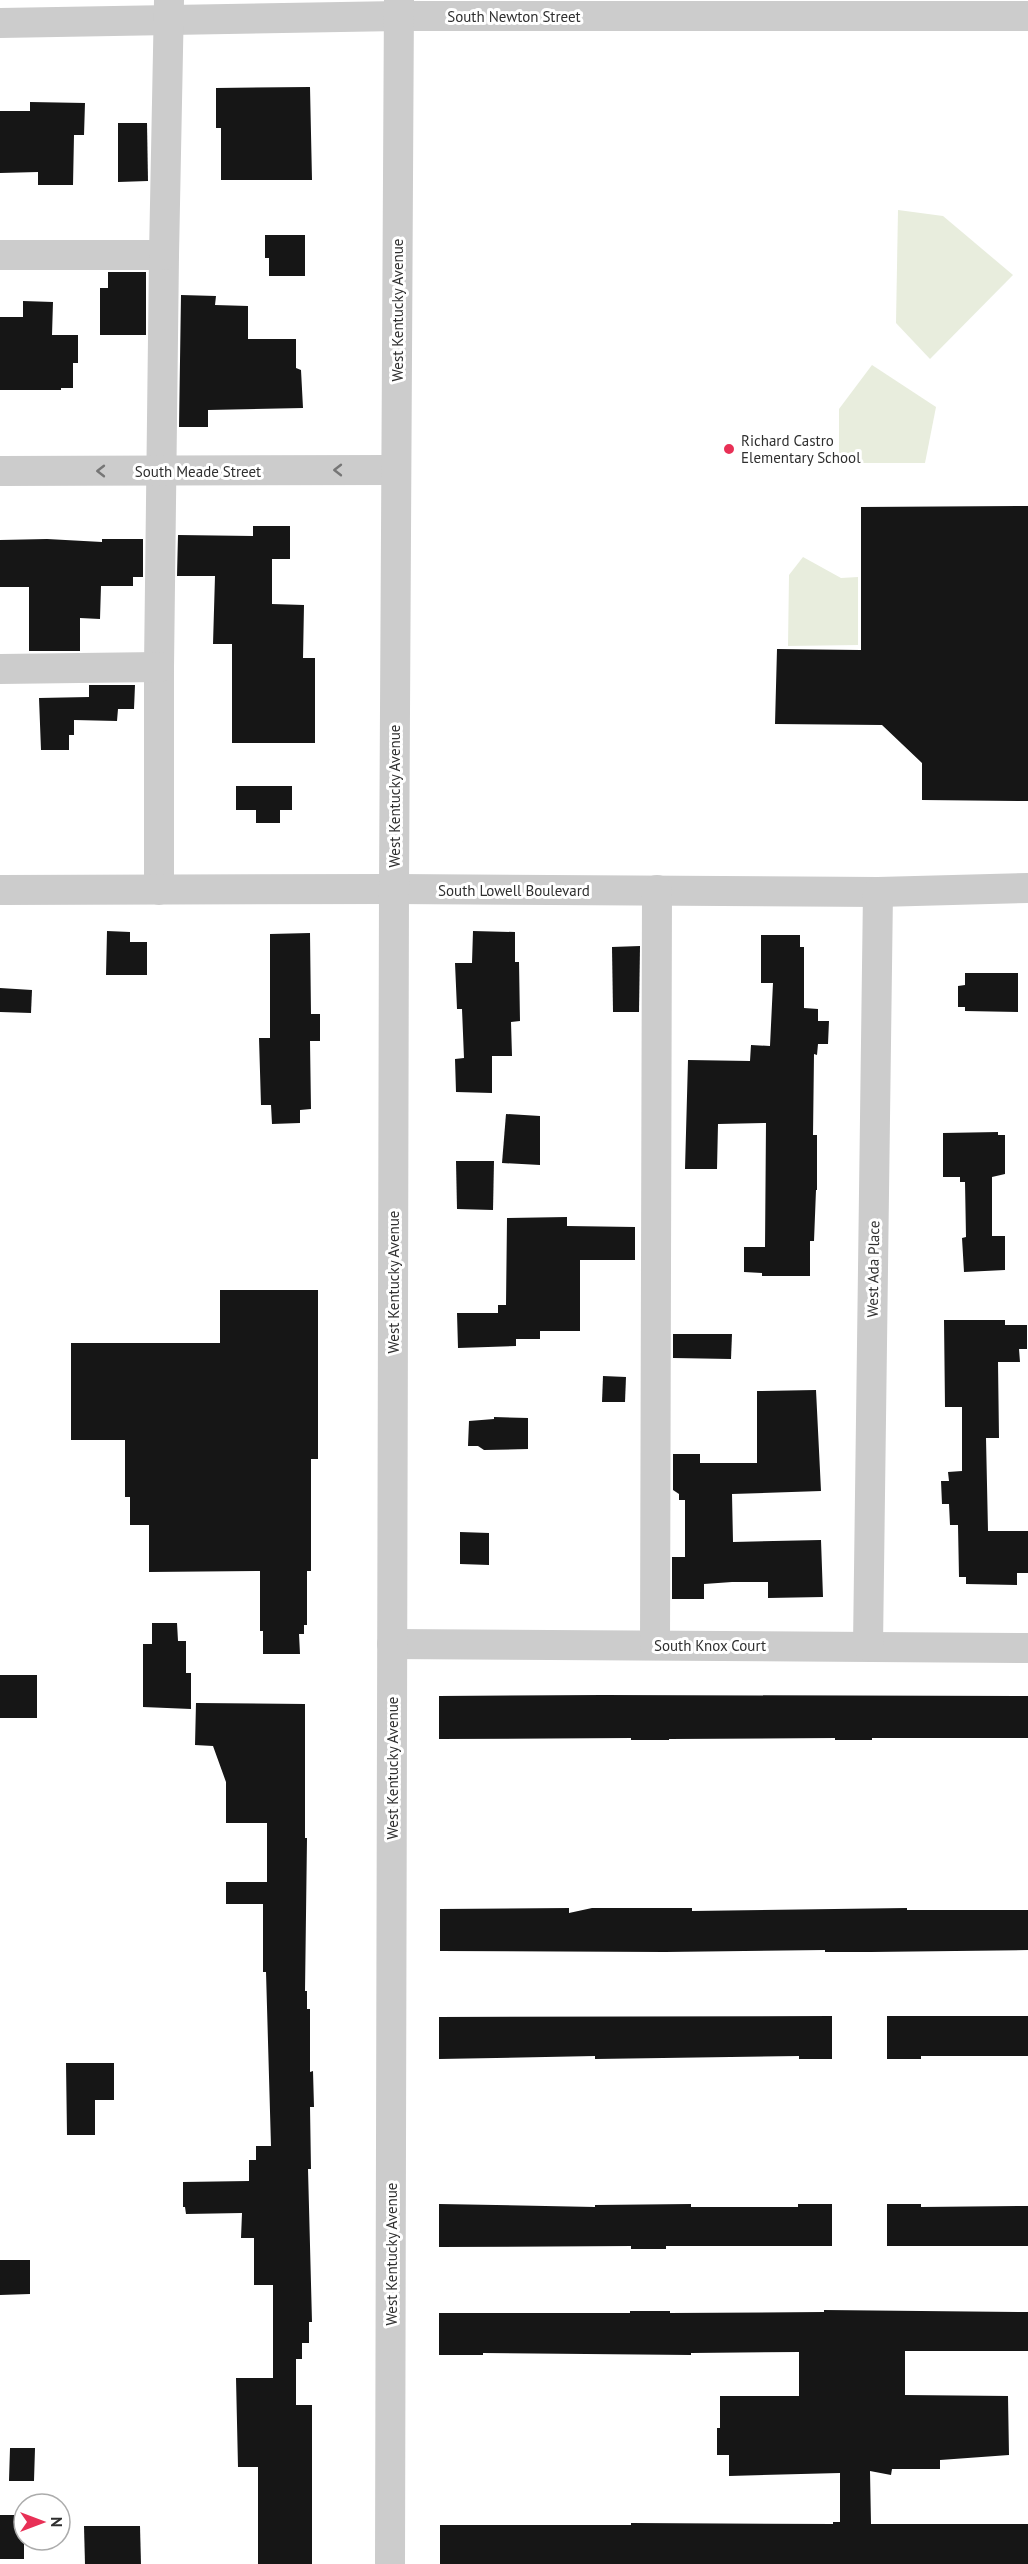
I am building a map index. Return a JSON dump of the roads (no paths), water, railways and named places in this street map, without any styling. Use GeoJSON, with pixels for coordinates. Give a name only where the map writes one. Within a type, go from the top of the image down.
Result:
{"type":"FeatureCollection","features":[{"type":"Feature","properties":{"kind":"street","name":"South Newton Street"},"geometry":{"type":"LineString","coordinates":[[0,23],[169,10],[399,8],[611,8],[1028,16]]}},
{"type":"Feature","properties":{"kind":"street","name":"West Kentucky Avenue"},"geometry":{"type":"LineString","coordinates":[[390,2564],[394,889],[399,8]]}},
{"type":"Feature","properties":{"kind":"street"},"geometry":{"type":"LineString","coordinates":[[159,890],[159,667],[169,10]]}},
{"type":"Feature","properties":{"kind":"street"},"geometry":{"type":"LineString","coordinates":[[0,255],[164,255]]}},
{"type":"Feature","properties":{"kind":"street","name":"South Meade Street"},"geometry":{"type":"LineString","coordinates":[[0,471],[396,470]]}},
{"type":"Feature","properties":{"kind":"street"},"geometry":{"type":"LineString","coordinates":[[0,669],[159,667]]}},
{"type":"Feature","properties":{"kind":"street","name":"South Lowell Boulevard"},"geometry":{"type":"LineString","coordinates":[[0,890],[394,889],[878,892],[1028,888]]}},
{"type":"Feature","properties":{"kind":"street"},"geometry":{"type":"LineString","coordinates":[[655,1645],[657,890]]}},
{"type":"Feature","properties":{"kind":"street","name":"West Ada Place"},"geometry":{"type":"LineString","coordinates":[[868,1646],[878,892]]}},
{"type":"Feature","properties":{"kind":"street","name":"South Knox Court"},"geometry":{"type":"LineString","coordinates":[[392,1644],[1028,1648]]}},
{"type":"Feature","properties":{"kind":"place","name":"Richard Castro Elementary School"},"geometry":{"type":"Point","coordinates":[729,449]}}]}
